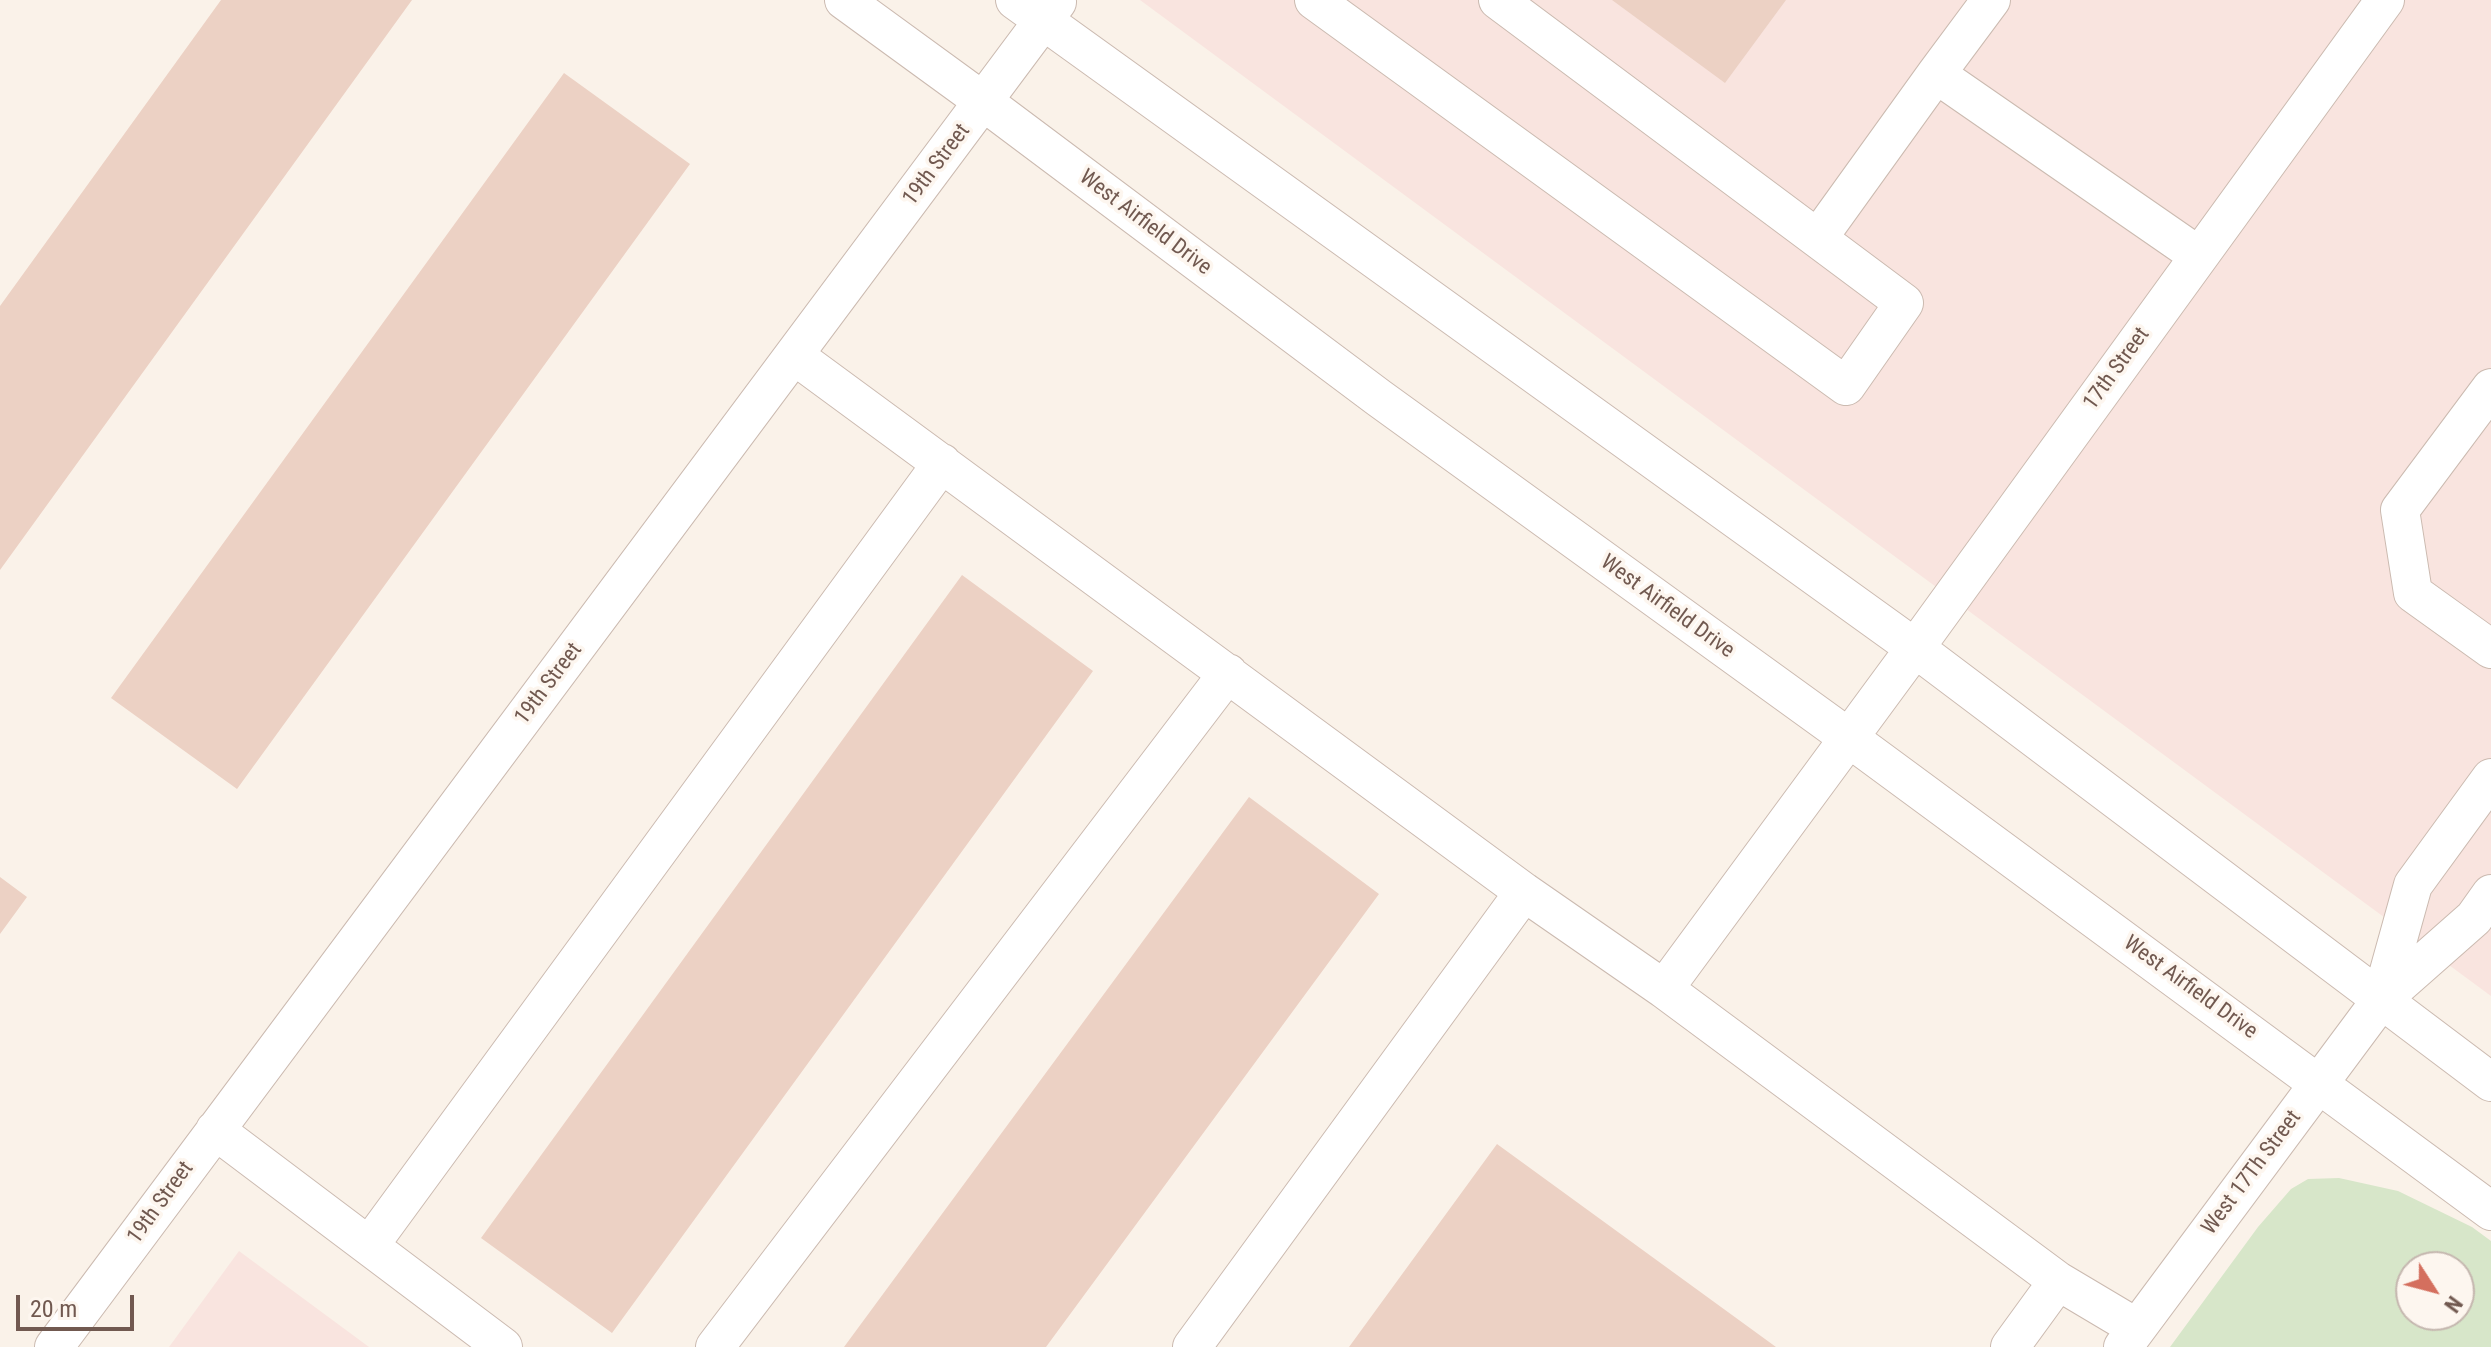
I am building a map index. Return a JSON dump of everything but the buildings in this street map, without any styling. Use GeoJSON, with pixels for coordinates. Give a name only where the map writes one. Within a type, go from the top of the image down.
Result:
{"type":"FeatureCollection","features":[{"type":"Feature","properties":{"kind":"street","name":"West Airfield Drive"},"geometry":{"type":"LineString","coordinates":[[844,0],[1379,398],[1849,738],[2491,1211]]}},
{"type":"Feature","properties":{"kind":"street"},"geometry":{"type":"LineString","coordinates":[[1314,0],[1846,386],[1904,303],[1498,0]]}},
{"type":"Feature","properties":{"kind":"street"},"geometry":{"type":"LineString","coordinates":[[1818,238],[1991,0]]}},
{"type":"Feature","properties":{"kind":"street","name":"17th Street"},"geometry":{"type":"LineString","coordinates":[[1664,989],[2385,0]]}},
{"type":"Feature","properties":{"kind":"street","name":"19th Street"},"geometry":{"type":"LineString","coordinates":[[54,1347],[984,102],[1039,7]]}},
{"type":"Feature","properties":{"kind":"street"},"geometry":{"type":"LineString","coordinates":[[1039,7],[1915,648],[2491,1082]]}},
{"type":"Feature","properties":{"kind":"street"},"geometry":{"type":"LineString","coordinates":[[1936,74],[2199,256]]}},
{"type":"Feature","properties":{"kind":"street"},"geometry":{"type":"LineString","coordinates":[[795,356],[1524,892],[1664,989],[2130,1337]]}},
{"type":"Feature","properties":{"kind":"street"},"geometry":{"type":"LineString","coordinates":[[2491,388],[2400,510],[2413,593],[2491,649]]}},
{"type":"Feature","properties":{"kind":"street"},"geometry":{"type":"LineString","coordinates":[[369,1246],[942,463]]}},
{"type":"Feature","properties":{"kind":"street"},"geometry":{"type":"LineString","coordinates":[[715,1347],[1228,673]]}},
{"type":"Feature","properties":{"kind":"street"},"geometry":{"type":"LineString","coordinates":[[2381,1000],[2413,885],[2491,778]]}},
{"type":"Feature","properties":{"kind":"street"},"geometry":{"type":"LineString","coordinates":[[1192,1347],[1524,892]]}},
{"type":"Feature","properties":{"kind":"street"},"geometry":{"type":"LineString","coordinates":[[2381,1000],[2474,918],[2491,894]]}},
{"type":"Feature","properties":{"kind":"street","name":"West 17Th Street"},"geometry":{"type":"LineString","coordinates":[[2130,1337],[2381,1000]]}},
{"type":"Feature","properties":{"kind":"street"},"geometry":{"type":"LineString","coordinates":[[215,1130],[503,1347]]}},
{"type":"Feature","properties":{"kind":"street"},"geometry":{"type":"LineString","coordinates":[[2010,1347],[2058,1281]]}},
{"type":"Feature","properties":{"kind":"shaded area"},"geometry":{"type":"Polygon","coordinates":[[[1140,0],[2491,0],[2491,996],[1140,0]]]}},
{"type":"Feature","properties":{"kind":"shaded area"},"geometry":{"type":"Polygon","coordinates":[[[239,1251],[369,1347],[169,1347],[239,1251]]]}},
{"type":"Feature","properties":{"kind":"green space"},"geometry":{"type":"Polygon","coordinates":[[[2339,1178],[2398,1191],[2472,1227],[2491,1241],[2491,1347],[2170,1347],[2258,1227],[2291,1189],[2308,1179],[2339,1178]]]}}]}
